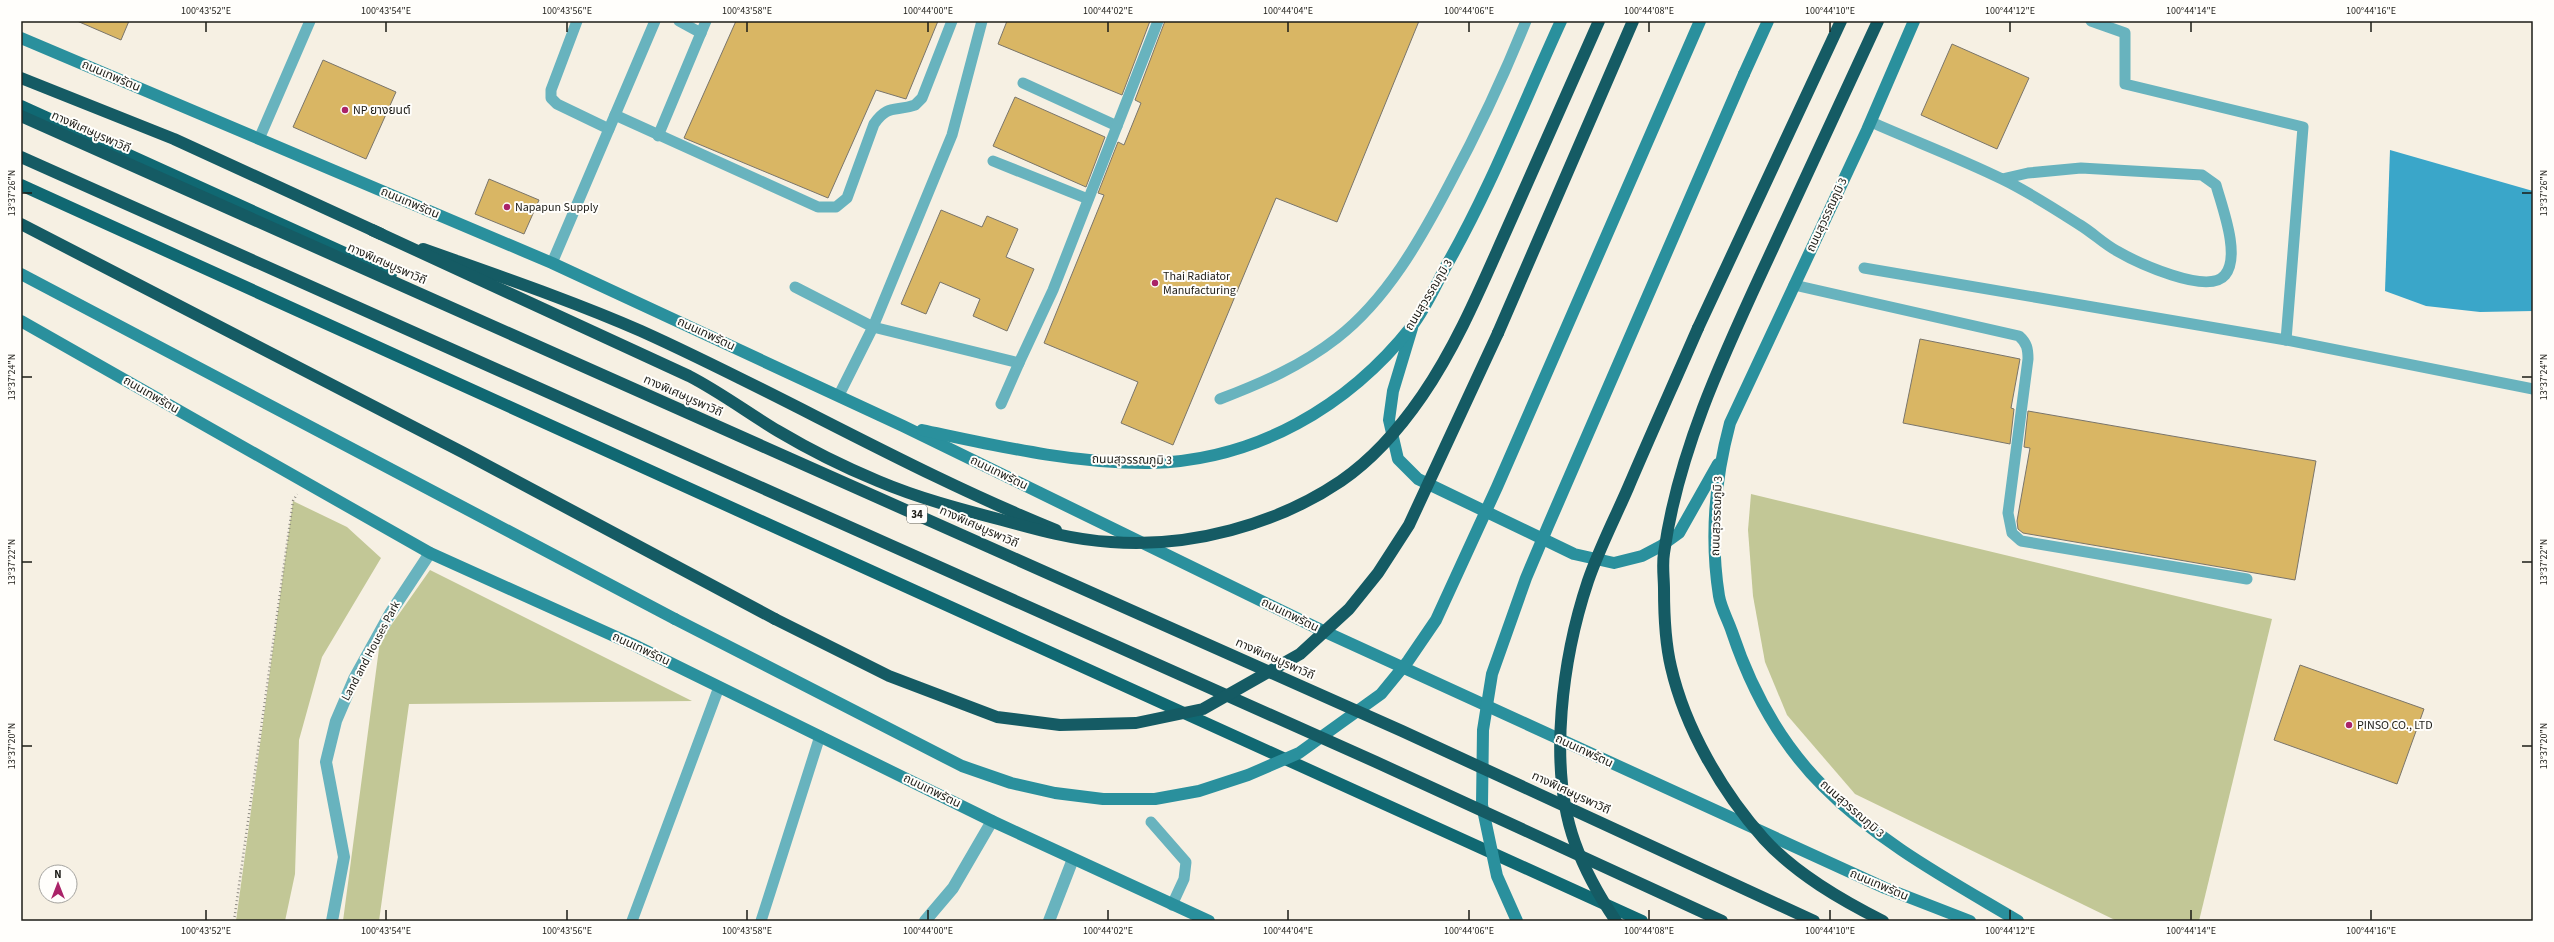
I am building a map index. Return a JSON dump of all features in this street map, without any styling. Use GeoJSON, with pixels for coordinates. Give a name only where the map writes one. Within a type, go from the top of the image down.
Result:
{"type":"FeatureCollection","features":[{"type":"Feature","properties":{"kind":"highway"},"geometry":{"type":"LineString","coordinates":[[21,78],[174,139],[689,376],[730,399],[795,441],[876,480],[956,508],[1077,539],[1113,543],[1156,542],[1204,536],[1244,525],[1280,513],[1312,498],[1343,480],[1374,454],[1398,428],[1423,395],[1465,322],[1599,21]]}},
{"type":"Feature","properties":{"kind":"highway"},"geometry":{"type":"LineString","coordinates":[[21,224],[464,453],[775,619],[889,676],[997,717],[1060,725],[1136,723],[1203,709],[1300,654],[1349,609],[1378,574],[1409,525],[1498,333],[1633,21]]}},
{"type":"Feature","properties":{"kind":"highway"},"geometry":{"type":"LineString","coordinates":[[1616,921],[1590,881],[1574,841],[1564,800],[1561,756],[1563,698],[1569,646],[1588,580],[1698,328],[1841,21]]}},
{"type":"Feature","properties":{"kind":"highway"},"geometry":{"type":"LineString","coordinates":[[1878,21],[1725,354],[1679,482],[1664,563],[1664,611],[1671,667],[1687,715],[1706,755],[1729,794],[1764,839],[1793,865],[1830,892],[1882,921]]}},
{"type":"Feature","properties":{"kind":"highway","name":"34"},"geometry":{"type":"LineString","coordinates":[[21,106],[1814,921]]}},
{"type":"Feature","properties":{"kind":"highway","name":"ทางพิเศษบูรพาวิถี"},"geometry":{"type":"LineString","coordinates":[[21,116],[1402,730],[1814,921]]}},
{"type":"Feature","properties":{"kind":"highway"},"geometry":{"type":"LineString","coordinates":[[21,157],[1369,759],[1722,921]]}},
{"type":"Feature","properties":{"kind":"highway"},"geometry":{"type":"LineString","coordinates":[[21,186],[1642,921]]}},
{"type":"Feature","properties":{"kind":"highway"},"geometry":{"type":"LineString","coordinates":[[372,230],[566,300],[640,331],[956,486],[1077,539]]}},
{"type":"Feature","properties":{"kind":"main road","name":"ถนนสุวรรณภูมิ 3"},"geometry":{"type":"LineString","coordinates":[[903,426],[1033,453],[1095,460],[1153,462],[1206,458],[1258,443],[1291,428],[1326,407],[1371,372],[1413,324],[1466,231],[1561,21]]}},
{"type":"Feature","properties":{"kind":"main road"},"geometry":{"type":"LineString","coordinates":[[21,274],[675,619],[962,766],[1011,783],[1055,793],[1102,799],[1155,799],[1199,791],[1248,775],[1299,753],[1381,694],[1408,661],[1436,620],[1500,480],[1700,21]]}},
{"type":"Feature","properties":{"kind":"main road"},"geometry":{"type":"LineString","coordinates":[[1518,921],[1497,876],[1482,805],[1483,730],[1492,674],[1545,532],[1768,21]]}},
{"type":"Feature","properties":{"kind":"main road","name":"ถนนสุวรรณภูมิ 3"},"geometry":{"type":"LineString","coordinates":[[1914,21],[1871,122],[1730,423],[1720,461],[1716,514],[1716,564],[1720,598],[1746,673],[1781,736],[1823,786],[1878,833],[1934,871],[2018,921]]}},
{"type":"Feature","properties":{"kind":"main road","name":"ถนนเทพรัตน"},"geometry":{"type":"LineString","coordinates":[[21,38],[552,263],[839,395],[1328,634],[1885,888],[1970,921]]}},
{"type":"Feature","properties":{"kind":"main road","name":"ถนนเทพรัตน"},"geometry":{"type":"LineString","coordinates":[[21,321],[430,553],[634,645],[1073,859],[1209,921]]}},
{"type":"Feature","properties":{"kind":"main road"},"geometry":{"type":"LineString","coordinates":[[1413,324],[1393,391],[1389,420],[1398,459],[1418,479],[1574,554],[1614,564],[1642,556],[1661,546],[1679,533],[1720,461]]}},
{"type":"Feature","properties":{"kind":"street","name":"Land and Houses Park"},"geometry":{"type":"LineString","coordinates":[[332,921],[344,857],[326,762],[336,721],[354,679],[391,612],[430,553]]}},
{"type":"Feature","properties":{"kind":"street"},"geometry":{"type":"LineString","coordinates":[[925,921],[953,888],[992,820]]}},
{"type":"Feature","properties":{"kind":"street"},"geometry":{"type":"LineString","coordinates":[[1049,921],[1073,859]]}},
{"type":"Feature","properties":{"kind":"lane"},"geometry":{"type":"LineString","coordinates":[[259,139],[310,21]]}},
{"type":"Feature","properties":{"kind":"lane"},"geometry":{"type":"LineString","coordinates":[[577,21],[551,90],[551,98],[557,104],[609,129]]}},
{"type":"Feature","properties":{"kind":"lane"},"geometry":{"type":"LineString","coordinates":[[552,263],[655,21]]}},
{"type":"Feature","properties":{"kind":"lane"},"geometry":{"type":"LineString","coordinates":[[679,21],[701,33]]}},
{"type":"Feature","properties":{"kind":"lane"},"geometry":{"type":"LineString","coordinates":[[658,136],[706,21]]}},
{"type":"Feature","properties":{"kind":"lane"},"geometry":{"type":"LineString","coordinates":[[615,116],[818,208],[836,208],[847,198],[874,124],[879,116],[887,110],[915,105],[922,98],[952,21]]}},
{"type":"Feature","properties":{"kind":"lane"},"geometry":{"type":"LineString","coordinates":[[839,395],[873,327],[952,135],[982,21]]}},
{"type":"Feature","properties":{"kind":"lane"},"geometry":{"type":"LineString","coordinates":[[1001,404],[1052,290],[1158,21]]}},
{"type":"Feature","properties":{"kind":"lane"},"geometry":{"type":"LineString","coordinates":[[1220,399],[1274,378],[1338,338],[1360,317],[1388,284],[1413,251],[1480,127],[1501,83],[1526,21]]}},
{"type":"Feature","properties":{"kind":"lane"},"geometry":{"type":"LineString","coordinates":[[2091,21],[2125,33],[2125,84],[2303,127],[2286,340]]}},
{"type":"Feature","properties":{"kind":"lane"},"geometry":{"type":"LineString","coordinates":[[1023,83],[1116,126]]}},
{"type":"Feature","properties":{"kind":"lane"},"geometry":{"type":"LineString","coordinates":[[1871,122],[2002,179],[2039,199],[2117,251],[2158,271],[2198,281],[2214,281],[2225,276],[2231,263],[2232,248],[2216,185],[2202,175],[2081,168],[2028,173],[2002,179]]}},
{"type":"Feature","properties":{"kind":"lane"},"geometry":{"type":"LineString","coordinates":[[993,161],[1088,199]]}},
{"type":"Feature","properties":{"kind":"lane"},"geometry":{"type":"LineString","coordinates":[[1864,268],[2286,340],[2533,389]]}},
{"type":"Feature","properties":{"kind":"lane"},"geometry":{"type":"LineString","coordinates":[[1794,285],[2019,336],[2025,342],[2028,349],[2028,359],[2008,513],[2012,533],[2021,541],[2247,579]]}},
{"type":"Feature","properties":{"kind":"lane"},"geometry":{"type":"LineString","coordinates":[[795,287],[873,327],[1019,363]]}},
{"type":"Feature","properties":{"kind":"lane"},"geometry":{"type":"LineString","coordinates":[[632,921],[719,687]]}},
{"type":"Feature","properties":{"kind":"lane"},"geometry":{"type":"LineString","coordinates":[[761,921],[820,736]]}},
{"type":"Feature","properties":{"kind":"lane"},"geometry":{"type":"LineString","coordinates":[[1151,822],[1186,862],[1184,879],[1172,905]]}},
{"type":"Feature","properties":{"kind":"path"},"geometry":{"type":"LineString","coordinates":[[234,921],[293,501],[304,482]]}},
{"type":"Feature","properties":{"kind":"green space"},"geometry":{"type":"Polygon","coordinates":[[[1751,494],[2272,619],[2199,921],[2117,921],[1855,794],[1787,715],[1765,662],[1753,596],[1748,530],[1751,494]]]}},
{"type":"Feature","properties":{"kind":"green space"},"geometry":{"type":"Polygon","coordinates":[[[293,501],[347,527],[381,558],[322,657],[299,740],[295,874],[285,921],[236,921],[293,501]]]}},
{"type":"Feature","properties":{"kind":"green space"},"geometry":{"type":"Polygon","coordinates":[[[430,570],[692,701],[409,704],[379,921],[343,921],[380,641],[430,570]]]}},
{"type":"Feature","properties":{"kind":"water"},"geometry":{"type":"Polygon","coordinates":[[[2390,150],[2533,191],[2533,311],[2480,312],[2426,306],[2385,291],[2390,150]]]}},
{"type":"Feature","properties":{"kind":"building"},"geometry":{"type":"Polygon","coordinates":[[[77,21],[129,21],[121,40],[77,21]]]}},
{"type":"Feature","properties":{"kind":"building"},"geometry":{"type":"Polygon","coordinates":[[[736,21],[938,21],[906,99],[876,90],[828,198],[684,138],[736,21]]]}},
{"type":"Feature","properties":{"kind":"building"},"geometry":{"type":"Polygon","coordinates":[[[1007,21],[1150,21],[1122,95],[998,44],[1007,21]]]}},
{"type":"Feature","properties":{"kind":"building","name":"Thai Radiator Manufacturing"},"geometry":{"type":"Polygon","coordinates":[[[1165,21],[1419,21],[1337,222],[1276,198],[1173,445],[1121,423],[1138,382],[1044,343],[1104,195],[1098,193],[1118,142],[1124,145],[1141,103],[1135,100],[1165,21]]]}},
{"type":"Feature","properties":{"kind":"building"},"geometry":{"type":"Polygon","coordinates":[[[1952,44],[2029,78],[1997,149],[1921,115],[1952,44]]]}},
{"type":"Feature","properties":{"kind":"building","name":"NP ยางยนต์"},"geometry":{"type":"Polygon","coordinates":[[[323,60],[396,92],[366,159],[293,127],[323,60]]]}},
{"type":"Feature","properties":{"kind":"building"},"geometry":{"type":"Polygon","coordinates":[[[1015,97],[1105,137],[1086,187],[993,146],[1015,97]]]}},
{"type":"Feature","properties":{"kind":"building","name":"Napapun Supply"},"geometry":{"type":"Polygon","coordinates":[[[489,179],[539,200],[524,234],[475,214],[489,179]]]}},
{"type":"Feature","properties":{"kind":"building"},"geometry":{"type":"Polygon","coordinates":[[[941,210],[982,227],[987,216],[1018,229],[1006,257],[1034,269],[1007,331],[973,316],[980,299],[940,282],[926,314],[901,304],[941,210]]]}},
{"type":"Feature","properties":{"kind":"building"},"geometry":{"type":"Polygon","coordinates":[[[1920,339],[2020,359],[2011,408],[2014,409],[2010,444],[1903,423],[1920,339]]]}},
{"type":"Feature","properties":{"kind":"building"},"geometry":{"type":"Polygon","coordinates":[[[2028,411],[2316,461],[2295,580],[2023,533],[2018,529],[2017,521],[2030,448],[2024,447],[2028,411]]]}},
{"type":"Feature","properties":{"kind":"building","name":"PINSO CO., LTD"},"geometry":{"type":"Polygon","coordinates":[[[2300,665],[2424,709],[2397,784],[2274,740],[2300,665]]]}},
{"type":"Feature","properties":{"kind":"place","name":"NP ยางยนต์"},"geometry":{"type":"Point","coordinates":[345,110]}},
{"type":"Feature","properties":{"kind":"place","name":"Napapun Supply"},"geometry":{"type":"Point","coordinates":[507,207]}},
{"type":"Feature","properties":{"kind":"place","name":"Thai Radiator Manufacturing"},"geometry":{"type":"Point","coordinates":[1155,283]}},
{"type":"Feature","properties":{"kind":"place","name":"PINSO CO., LTD"},"geometry":{"type":"Point","coordinates":[2349,725]}}]}
